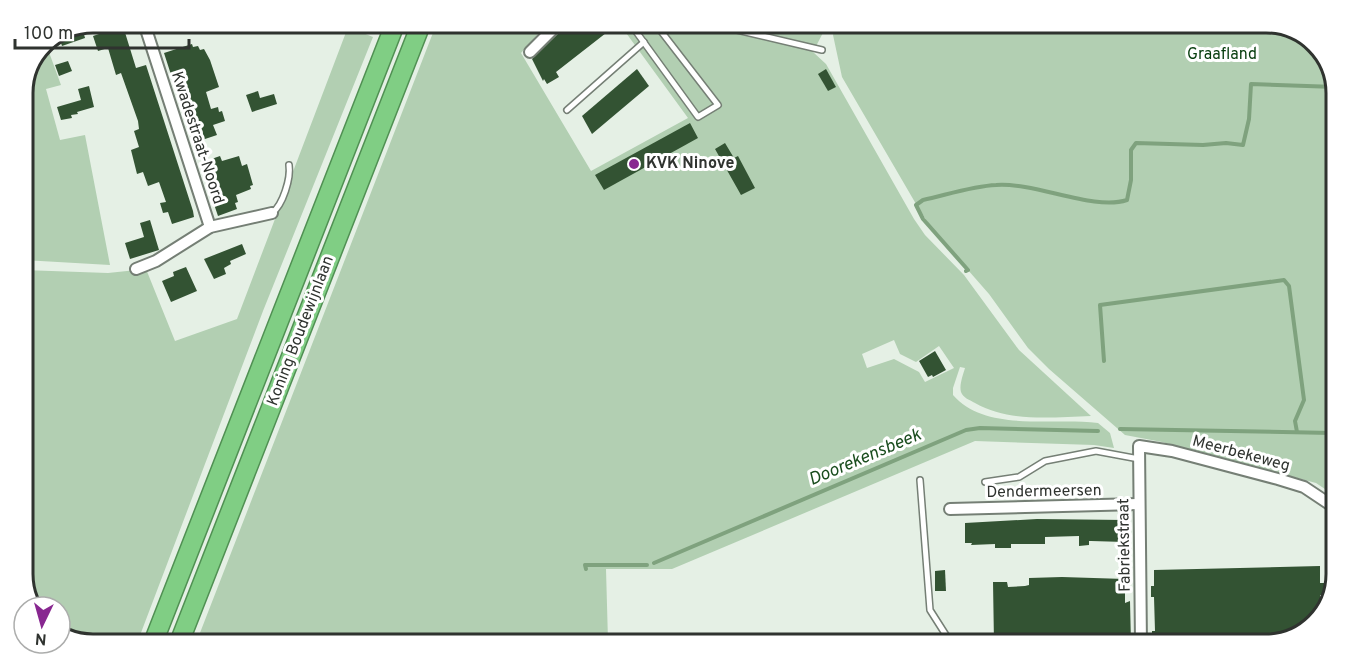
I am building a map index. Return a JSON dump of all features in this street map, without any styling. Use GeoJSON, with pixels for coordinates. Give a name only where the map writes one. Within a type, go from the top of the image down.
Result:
{"type":"FeatureCollection","features":[{"type":"Feature","properties":{"kind":"highway","name":"Koning Boudewijnlaan"},"geometry":{"type":"LineString","coordinates":[[157,634],[391,33]]}},
{"type":"Feature","properties":{"kind":"highway","name":"Koning Boudewijnlaan"},"geometry":{"type":"LineString","coordinates":[[183,634],[417,33]]}},
{"type":"Feature","properties":{"kind":"street","name":"Kwadestraat-Noord"},"geometry":{"type":"LineString","coordinates":[[147,33],[210,227]]}},
{"type":"Feature","properties":{"kind":"street"},"geometry":{"type":"LineString","coordinates":[[530,52],[549,33]]}},
{"type":"Feature","properties":{"kind":"street","name":"Kwadestraat-Noord"},"geometry":{"type":"LineString","coordinates":[[136,269],[156,261],[210,227],[272,213]]}},
{"type":"Feature","properties":{"kind":"street","name":"Fabriekstraat"},"geometry":{"type":"LineString","coordinates":[[1139,446],[1141,634]]}},
{"type":"Feature","properties":{"kind":"street","name":"Meerbekeweg"},"geometry":{"type":"LineString","coordinates":[[1139,446],[1172,451],[1278,479],[1304,487],[1326,502]]}},
{"type":"Feature","properties":{"kind":"street","name":"Dendermeersen"},"geometry":{"type":"LineString","coordinates":[[950,509],[1138,504]]}},
{"type":"Feature","properties":{"kind":"lane"},"geometry":{"type":"LineString","coordinates":[[637,33],[698,117],[718,105],[662,33]]}},
{"type":"Feature","properties":{"kind":"lane"},"geometry":{"type":"LineString","coordinates":[[750,33],[822,50]]}},
{"type":"Feature","properties":{"kind":"lane"},"geometry":{"type":"LineString","coordinates":[[567,110],[644,42]]}},
{"type":"Feature","properties":{"kind":"lane"},"geometry":{"type":"LineString","coordinates":[[272,213],[278,208],[290,172],[289,165]]}},
{"type":"Feature","properties":{"kind":"lane"},"geometry":{"type":"LineString","coordinates":[[985,482],[1019,477],[1045,461],[1096,451],[1139,459]]}},
{"type":"Feature","properties":{"kind":"lane"},"geometry":{"type":"LineString","coordinates":[[920,480],[930,610],[945,634]]}},
{"type":"Feature","properties":{"kind":"green space"},"geometry":{"type":"Polygon","coordinates":[[[346,33],[363,33],[373,37],[263,311],[141,634],[78,632],[72,630],[72,595],[37,595],[33,578],[33,270],[108,273],[146,269],[175,341],[237,319],[346,33]]]}},
{"type":"Feature","properties":{"kind":"green space"},"geometry":{"type":"Polygon","coordinates":[[[433,33],[539,33],[521,53],[591,171],[688,118],[626,33],[823,33],[813,52],[826,64],[925,235],[964,275],[1019,350],[1091,416],[1047,418],[1017,416],[988,409],[967,399],[962,394],[961,383],[965,368],[960,367],[953,395],[967,407],[983,415],[1002,419],[1098,423],[1110,433],[1114,448],[1094,445],[975,441],[672,569],[606,569],[608,634],[200,634],[433,33]],[[894,340],[862,354],[867,368],[894,359],[919,372],[925,382],[954,368],[939,346],[916,362],[900,354],[894,340]]]}},
{"type":"Feature","properties":{"kind":"green space","name":"Graafland"},"geometry":{"type":"Polygon","coordinates":[[[834,33],[1266,33],[1285,36],[1306,48],[1320,67],[1326,89],[1326,490],[1316,483],[1162,442],[1125,435],[1049,369],[1028,348],[989,294],[932,229],[842,77],[834,33]]]}},
{"type":"Feature","properties":{"kind":"green space"},"geometry":{"type":"Polygon","coordinates":[[[49,52],[61,85],[46,89],[60,140],[85,135],[110,265],[33,261],[33,89],[39,67],[49,52]]]}},
{"type":"Feature","properties":{"kind":"building"},"geometry":{"type":"Polygon","coordinates":[[[102,33],[125,33],[136,68],[146,65],[194,217],[172,224],[168,212],[163,213],[160,203],[166,202],[159,182],[148,186],[143,172],[137,174],[131,150],[139,147],[134,131],[139,129],[138,121],[121,73],[116,75],[108,48],[98,51],[93,36],[102,33]]]}},
{"type":"Feature","properties":{"kind":"building"},"geometry":{"type":"Polygon","coordinates":[[[559,33],[606,33],[556,72],[559,77],[547,84],[544,79],[543,81],[532,59],[559,33]]]}},
{"type":"Feature","properties":{"kind":"building"},"geometry":{"type":"Polygon","coordinates":[[[84,34],[85,38],[62,46],[61,43],[63,41],[84,34]]]}},
{"type":"Feature","properties":{"kind":"building"},"geometry":{"type":"Polygon","coordinates":[[[192,44],[193,47],[198,46],[200,50],[204,49],[210,60],[219,87],[206,92],[211,109],[218,107],[225,121],[213,125],[217,135],[193,143],[164,53],[192,44]]]}},
{"type":"Feature","properties":{"kind":"building"},"geometry":{"type":"Polygon","coordinates":[[[68,61],[72,71],[59,76],[55,65],[68,61]]]}},
{"type":"Feature","properties":{"kind":"building"},"geometry":{"type":"Polygon","coordinates":[[[637,69],[649,86],[592,134],[582,116],[637,69]]]}},
{"type":"Feature","properties":{"kind":"building"},"geometry":{"type":"Polygon","coordinates":[[[826,69],[836,87],[828,91],[818,74],[826,69]]]}},
{"type":"Feature","properties":{"kind":"building"},"geometry":{"type":"Polygon","coordinates":[[[89,86],[94,107],[71,115],[72,118],[61,120],[57,107],[81,100],[78,89],[89,86]]]}},
{"type":"Feature","properties":{"kind":"building"},"geometry":{"type":"Polygon","coordinates":[[[258,91],[260,98],[274,94],[277,104],[252,112],[246,95],[258,91]]]}},
{"type":"Feature","properties":{"kind":"building","name":"KVK Ninove"},"geometry":{"type":"Polygon","coordinates":[[[690,123],[698,138],[604,190],[595,175],[690,123]]]}},
{"type":"Feature","properties":{"kind":"building"},"geometry":{"type":"Polygon","coordinates":[[[725,143],[734,158],[738,156],[755,188],[741,195],[715,149],[725,143]]]}},
{"type":"Feature","properties":{"kind":"building"},"geometry":{"type":"Polygon","coordinates":[[[220,156],[222,161],[239,156],[242,166],[247,164],[253,185],[250,186],[251,189],[236,195],[237,209],[218,216],[200,163],[220,156]]]}},
{"type":"Feature","properties":{"kind":"building"},"geometry":{"type":"Polygon","coordinates":[[[150,220],[159,250],[130,259],[125,243],[144,237],[140,223],[150,220]]]}},
{"type":"Feature","properties":{"kind":"building"},"geometry":{"type":"Polygon","coordinates":[[[242,244],[246,254],[230,261],[231,264],[224,268],[226,274],[214,279],[204,259],[242,244]]]}},
{"type":"Feature","properties":{"kind":"building"},"geometry":{"type":"Polygon","coordinates":[[[186,267],[197,291],[171,302],[162,281],[174,276],[173,272],[186,267]]]}},
{"type":"Feature","properties":{"kind":"building"},"geometry":{"type":"Polygon","coordinates":[[[935,351],[946,370],[933,377],[932,375],[928,377],[919,361],[935,351]]]}},
{"type":"Feature","properties":{"kind":"building"},"geometry":{"type":"Polygon","coordinates":[[[1037,519],[1125,520],[1125,542],[1089,541],[1089,545],[1079,546],[1079,536],[1045,537],[1045,544],[1011,544],[1011,548],[995,548],[995,544],[965,543],[965,523],[1037,519]]]}},
{"type":"Feature","properties":{"kind":"building"},"geometry":{"type":"Polygon","coordinates":[[[1320,566],[1320,583],[1324,583],[1324,587],[1320,600],[1311,614],[1299,624],[1285,631],[1266,634],[1152,634],[1152,631],[1155,631],[1154,597],[1151,597],[1154,570],[1320,566]]]}},
{"type":"Feature","properties":{"kind":"building"},"geometry":{"type":"Polygon","coordinates":[[[945,570],[946,591],[935,591],[935,571],[945,570]]]}},
{"type":"Feature","properties":{"kind":"building"},"geometry":{"type":"Polygon","coordinates":[[[1029,578],[1125,579],[1125,603],[1130,601],[1131,634],[994,634],[993,582],[1007,582],[1008,587],[1025,586],[1029,585],[1029,578]]]}},
{"type":"Feature","properties":{"kind":"waterway"},"geometry":{"type":"LineString","coordinates":[[966,271],[968,270],[923,219],[916,205],[923,200],[996,185],[1012,185],[1098,202],[1127,200],[1131,180],[1131,150],[1136,143],[1243,145],[1249,119],[1251,84],[1326,87]]}},
{"type":"Feature","properties":{"kind":"waterway"},"geometry":{"type":"LineString","coordinates":[[1104,361],[1100,305],[1284,280],[1289,286],[1304,400],[1295,421],[1297,432]]}},
{"type":"Feature","properties":{"kind":"waterway","name":"Doorekensbeek"},"geometry":{"type":"LineString","coordinates":[[654,563],[966,430],[980,428],[1098,431]]}},
{"type":"Feature","properties":{"kind":"waterway","name":"Doorekensbeek"},"geometry":{"type":"LineString","coordinates":[[1120,429],[1326,433]]}},
{"type":"Feature","properties":{"kind":"waterway","name":"Doorekensbeek"},"geometry":{"type":"LineString","coordinates":[[586,569],[585,565],[647,565]]}},
{"type":"Feature","properties":{"kind":"place","name":"KVK Ninove"},"geometry":{"type":"Point","coordinates":[634,164]}}]}
